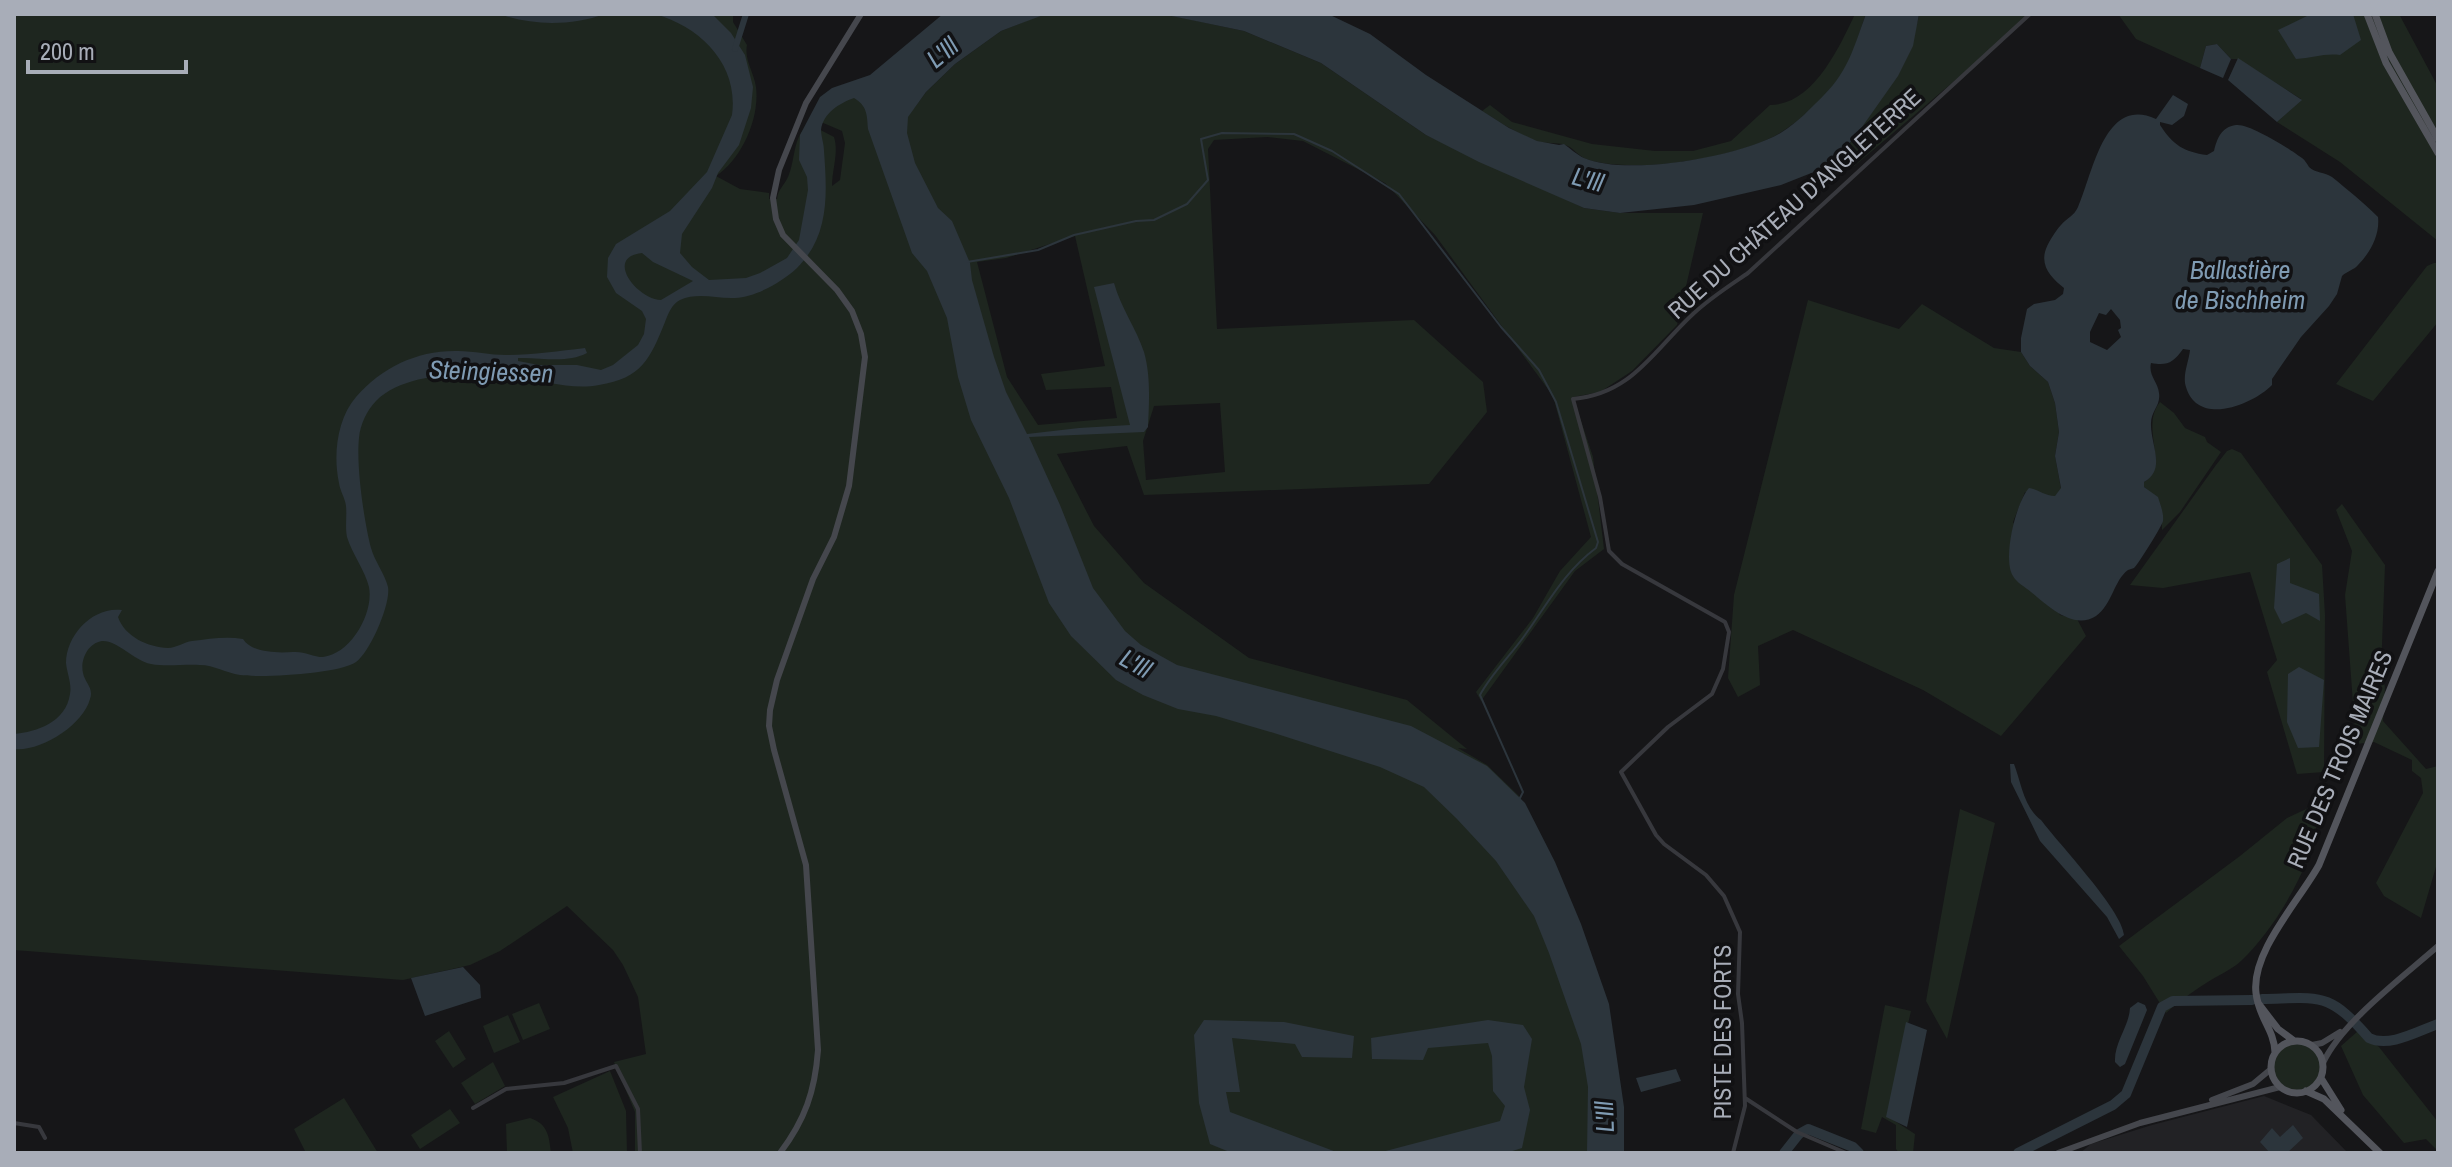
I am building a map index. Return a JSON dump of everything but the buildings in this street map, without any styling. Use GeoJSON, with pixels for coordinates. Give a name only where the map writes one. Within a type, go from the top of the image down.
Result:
{"type":"FeatureCollection","features":[{"type":"Feature","properties":{"kind":"main road"},"geometry":{"type":"LineString","coordinates":[[780,1153],[807,1112],[816,1079],[818,1050],[806,865],[774,750],[769,726],[770,710],[777,680],[813,579],[834,537],[849,486],[865,368],[864,347],[852,311],[837,290],[783,235],[776,219],[773,198],[776,179],[806,103],[861,14]]}},
{"type":"Feature","properties":{"kind":"main road"},"geometry":{"type":"LineString","coordinates":[[2367,14],[2386,63],[2438,153]]}},
{"type":"Feature","properties":{"kind":"main road"},"geometry":{"type":"LineString","coordinates":[[2375,14],[2390,53],[2438,139]]}},
{"type":"Feature","properties":{"kind":"main road","name":"RUE DES TROIS MAIRES"},"geometry":{"type":"LineString","coordinates":[[2275,1052],[2273,1036],[2259,1013],[2257,1002],[2256,982],[2264,949],[2319,865],[2438,571]]}},
{"type":"Feature","properties":{"kind":"main road"},"geometry":{"type":"LineString","coordinates":[[2257,1002],[2278,1029],[2295,1041],[2312,1045],[2329,1039],[2352,1023],[2438,946]]}},
{"type":"Feature","properties":{"kind":"main road"},"geometry":{"type":"LineString","coordinates":[[2349,1121],[2321,1078],[2328,1051],[2352,1023]]}},
{"type":"Feature","properties":{"kind":"main road"},"geometry":{"type":"LineString","coordinates":[[2295,1041],[2284,1044],[2275,1052],[2271,1069],[2273,1079],[2280,1087],[2295,1093],[2306,1091],[2321,1078]]}},
{"type":"Feature","properties":{"kind":"main road"},"geometry":{"type":"LineString","coordinates":[[2312,1045],[2323,1063]]}},
{"type":"Feature","properties":{"kind":"main road"},"geometry":{"type":"LineString","coordinates":[[2058,1153],[2253,1084],[2271,1069]]}},
{"type":"Feature","properties":{"kind":"main road"},"geometry":{"type":"LineString","coordinates":[[2179,1112],[2280,1087]]}},
{"type":"Feature","properties":{"kind":"main road"},"geometry":{"type":"LineString","coordinates":[[2306,1091],[2324,1099],[2380,1153]]}},
{"type":"Feature","properties":{"kind":"main road"},"geometry":{"type":"LineString","coordinates":[[2072,1153],[2089,1141]]}},
{"type":"Feature","properties":{"kind":"street","name":"RUE DU CHÂTEAU D'ANGLETERRE"},"geometry":{"type":"LineString","coordinates":[[1573,399],[1608,393],[1639,370],[1690,317],[1748,273],[2030,14]]}},
{"type":"Feature","properties":{"kind":"street","name":"PISTE DES FORTS"},"geometry":{"type":"LineString","coordinates":[[1573,399],[1600,497],[1609,551],[1622,564],[1711,613],[1729,628],[1723,669],[1712,694],[1668,727],[1621,772],[1656,835],[1706,875],[1724,896],[1737,921],[1740,932],[1738,994],[1745,1098],[1743,1119],[1733,1153]]}},
{"type":"Feature","properties":{"kind":"street"},"geometry":{"type":"LineString","coordinates":[[473,1108],[506,1089],[564,1083],[616,1066],[638,1109],[640,1153]]}},
{"type":"Feature","properties":{"kind":"street"},"geometry":{"type":"LineString","coordinates":[[1745,1098],[1800,1133],[1846,1153]]}},
{"type":"Feature","properties":{"kind":"street"},"geometry":{"type":"LineString","coordinates":[[14,1123],[39,1127],[45,1138]]}},
{"type":"Feature","properties":{"kind":"shaded area"},"geometry":{"type":"Polygon","coordinates":[[[14,14],[733,14],[733,22],[747,45],[756,87],[755,112],[741,149],[716,176],[740,189],[769,193],[769,199],[777,199],[791,170],[800,135],[809,124],[834,137],[836,155],[832,186],[840,180],[845,143],[842,131],[814,119],[833,88],[914,108],[955,64],[1001,31],[1041,15],[1164,14],[1244,31],[1321,63],[1426,135],[1584,208],[1620,213],[1703,213],[1677,325],[1632,371],[1600,392],[1573,397],[1593,457],[1604,549],[1575,571],[1481,701],[1476,692],[1533,618],[1560,571],[1591,537],[1553,396],[1435,235],[1385,183],[1303,141],[1267,137],[1214,140],[1208,149],[1217,329],[1414,320],[1483,382],[1487,412],[1429,484],[1144,495],[1127,446],[1057,454],[1094,526],[1144,583],[1249,658],[1407,700],[1467,749],[1458,748],[1487,765],[1521,798],[1498,825],[1568,949],[1599,1153],[635,1153],[635,1112],[614,1062],[646,1054],[638,997],[613,950],[567,906],[500,951],[470,965],[403,980],[14,950],[14,14]],[[1075,236],[1006,258],[977,262],[1007,377],[1038,425],[1117,418],[1111,387],[1046,390],[1041,374],[1105,366],[1075,236]],[[1220,403],[1154,406],[1143,441],[1146,480],[1225,472],[1220,403]]]}},
{"type":"Feature","properties":{"kind":"shaded area"},"geometry":{"type":"Polygon","coordinates":[[[1855,14],[1866,14],[1851,58],[1816,104],[1791,126],[1765,141],[1715,156],[1658,164],[1606,163],[1586,159],[1565,145],[1536,141],[1482,111],[1490,105],[1512,122],[1592,144],[1655,151],[1693,151],[1731,141],[1770,105],[1799,96],[1823,72],[1855,14]]]}},
{"type":"Feature","properties":{"kind":"shaded area"},"geometry":{"type":"Polygon","coordinates":[[[1919,14],[2033,14],[1852,168],[1829,166],[1854,138],[1883,94],[1907,49],[1919,14]]]}},
{"type":"Feature","properties":{"kind":"shaded area"},"geometry":{"type":"Polygon","coordinates":[[[2118,14],[2399,14],[2438,87],[2438,241],[2340,162],[2277,122],[2301,99],[2238,59],[2231,59],[2217,44],[2206,46],[2200,68],[2136,39],[2118,14]]]}},
{"type":"Feature","properties":{"kind":"shaded area"},"geometry":{"type":"Polygon","coordinates":[[[2438,263],[2438,322],[2373,401],[2336,384],[2427,266],[2438,263]]]}},
{"type":"Feature","properties":{"kind":"shaded area"},"geometry":{"type":"Polygon","coordinates":[[[1808,300],[1899,329],[1922,304],[1994,348],[2021,352],[2030,366],[2048,382],[2059,432],[2055,456],[2061,489],[2055,497],[2025,492],[2013,522],[2060,615],[2077,619],[2086,636],[2001,736],[1923,690],[1793,630],[1758,646],[1760,685],[1738,697],[1728,678],[1734,595],[1808,300]]]}},
{"type":"Feature","properties":{"kind":"shaded area"},"geometry":{"type":"Polygon","coordinates":[[[2160,402],[2174,413],[2185,428],[2205,437],[2221,452],[2180,512],[2162,530],[2159,506],[2144,487],[2155,466],[2152,423],[2160,402]]]}},
{"type":"Feature","properties":{"kind":"shaded area"},"geometry":{"type":"Polygon","coordinates":[[[2232,449],[2241,453],[2322,565],[2325,615],[2324,772],[2297,774],[2267,672],[2277,660],[2250,572],[2163,588],[2130,585],[2216,465],[2232,449]]]}},
{"type":"Feature","properties":{"kind":"shaded area"},"geometry":{"type":"Polygon","coordinates":[[[2342,504],[2385,565],[2381,671],[2385,687],[2383,721],[2426,769],[2438,766],[2438,860],[2421,918],[2384,896],[2376,883],[2423,793],[2421,778],[2412,771],[2412,760],[2374,742],[2356,744],[2345,595],[2352,551],[2336,510],[2342,504]]]}},
{"type":"Feature","properties":{"kind":"shaded area"},"geometry":{"type":"Polygon","coordinates":[[[2317,804],[2313,844],[2305,866],[2269,929],[2239,963],[2193,991],[2166,1013],[2143,976],[2119,946],[2287,818],[2317,804]]]}},
{"type":"Feature","properties":{"kind":"shaded area"},"geometry":{"type":"Polygon","coordinates":[[[1960,809],[1995,823],[1947,1039],[1926,1001],[1960,809]]]}},
{"type":"Feature","properties":{"kind":"shaded area"},"geometry":{"type":"Polygon","coordinates":[[[539,1003],[550,1029],[523,1040],[512,1014],[539,1003]]]}},
{"type":"Feature","properties":{"kind":"shaded area"},"geometry":{"type":"Polygon","coordinates":[[[1885,1005],[1911,1011],[1887,1116],[1915,1134],[1913,1153],[1899,1153],[1896,1149],[1896,1125],[1882,1117],[1876,1133],[1861,1129],[1885,1005]]]}},
{"type":"Feature","properties":{"kind":"shaded area"},"geometry":{"type":"Polygon","coordinates":[[[508,1015],[520,1042],[494,1053],[483,1026],[508,1015]]]}},
{"type":"Feature","properties":{"kind":"shaded area"},"geometry":{"type":"Polygon","coordinates":[[[449,1031],[466,1059],[453,1068],[435,1041],[449,1031]]]}},
{"type":"Feature","properties":{"kind":"shaded area"},"geometry":{"type":"Polygon","coordinates":[[[2358,1031],[2379,1047],[2438,1122],[2438,1151],[2426,1139],[2404,1143],[2363,1095],[2341,1046],[2358,1031]]]}},
{"type":"Feature","properties":{"kind":"shaded area"},"geometry":{"type":"Polygon","coordinates":[[[2297,1044],[2313,1051],[2320,1067],[2313,1083],[2297,1090],[2281,1083],[2274,1067],[2281,1051],[2297,1044]]]}},
{"type":"Feature","properties":{"kind":"shaded area"},"geometry":{"type":"Polygon","coordinates":[[[493,1062],[505,1086],[475,1104],[461,1083],[493,1062]]]}},
{"type":"Feature","properties":{"kind":"shaded area"},"geometry":{"type":"Polygon","coordinates":[[[610,1071],[626,1111],[627,1153],[573,1153],[568,1128],[553,1097],[610,1071]]]}},
{"type":"Feature","properties":{"kind":"shaded area"},"geometry":{"type":"Polygon","coordinates":[[[2264,1096],[2311,1115],[2348,1153],[2080,1153],[2091,1144],[2152,1125],[2264,1096]]]}},
{"type":"Feature","properties":{"kind":"shaded area"},"geometry":{"type":"Polygon","coordinates":[[[344,1098],[378,1153],[306,1153],[294,1129],[344,1098]]]}},
{"type":"Feature","properties":{"kind":"shaded area"},"geometry":{"type":"Polygon","coordinates":[[[450,1109],[460,1123],[420,1149],[411,1135],[450,1109]]]}},
{"type":"Feature","properties":{"kind":"shaded area"},"geometry":{"type":"Polygon","coordinates":[[[530,1118],[544,1127],[551,1153],[507,1153],[506,1124],[530,1118]]]}},
{"type":"Feature","properties":{"kind":"water"},"geometry":{"type":"Polygon","coordinates":[[[499,14],[605,14],[579,21],[552,23],[525,21],[499,14]]]}},
{"type":"Feature","properties":{"kind":"water"},"geometry":{"type":"Polygon","coordinates":[[[655,14],[712,14],[731,33],[745,55],[753,87],[751,108],[739,145],[718,173],[712,188],[682,234],[680,253],[709,280],[746,278],[760,273],[787,258],[799,240],[808,190],[807,177],[799,160],[800,135],[820,97],[832,88],[870,75],[943,14],[1046,14],[1001,31],[955,64],[926,92],[908,117],[907,133],[915,163],[938,208],[952,221],[970,263],[994,357],[1006,392],[1027,434],[1130,425],[1094,287],[1114,283],[1141,343],[1149,390],[1148,427],[1144,432],[1029,437],[1093,588],[1125,631],[1141,645],[1177,665],[1411,726],[1487,766],[1525,803],[1555,862],[1581,924],[1609,1004],[1624,1107],[1624,1153],[1587,1153],[1588,1087],[1581,1044],[1534,916],[1496,861],[1424,787],[1380,767],[1216,716],[1178,709],[1143,695],[1116,680],[1071,636],[1049,603],[1009,498],[971,420],[958,377],[947,318],[927,271],[912,253],[868,129],[866,111],[854,98],[833,110],[822,124],[826,182],[824,213],[816,242],[797,268],[776,283],[743,297],[701,296],[680,300],[671,310],[642,365],[614,382],[579,386],[501,375],[463,374],[405,383],[376,401],[364,418],[358,450],[363,509],[371,548],[387,582],[388,595],[373,638],[356,662],[334,670],[251,676],[205,665],[151,664],[113,644],[97,642],[89,649],[82,668],[91,695],[86,709],[60,735],[36,746],[14,749],[14,734],[41,728],[63,712],[70,690],[66,663],[71,642],[83,624],[101,613],[122,610],[118,617],[126,630],[138,640],[160,647],[171,648],[205,639],[237,638],[265,651],[323,657],[343,648],[351,640],[364,620],[370,597],[365,574],[347,537],[346,506],[337,472],[338,438],[344,416],[356,397],[389,369],[415,357],[443,351],[516,355],[585,348],[587,353],[571,358],[518,358],[518,361],[601,370],[613,365],[638,345],[644,334],[646,319],[642,311],[616,293],[607,277],[608,258],[616,244],[670,211],[707,172],[732,115],[733,97],[723,64],[701,38],[672,20],[655,14]],[[642,253],[631,256],[625,269],[634,286],[652,298],[661,300],[693,281],[653,262],[642,253]]]}},
{"type":"Feature","properties":{"kind":"water","name":"L'Ill"},"geometry":{"type":"Polygon","coordinates":[[[1162,14],[1328,14],[1370,34],[1426,75],[1509,128],[1537,141],[1564,144],[1584,158],[1628,165],[1714,156],[1764,141],[1782,132],[1832,86],[1850,57],[1866,14],[1919,14],[1913,46],[1898,76],[1855,137],[1829,166],[1781,185],[1694,205],[1620,213],[1584,208],[1479,162],[1426,135],[1321,63],[1244,31],[1162,14]]]}},
{"type":"Feature","properties":{"kind":"water"},"geometry":{"type":"Polygon","coordinates":[[[2353,14],[2361,40],[2340,55],[2296,59],[2278,30],[2307,16],[2353,14]]]}},
{"type":"Feature","properties":{"kind":"water"},"geometry":{"type":"Polygon","coordinates":[[[2217,44],[2231,59],[2223,78],[2200,68],[2206,46],[2217,44]]]}},
{"type":"Feature","properties":{"kind":"water"},"geometry":{"type":"Polygon","coordinates":[[[2238,58],[2302,100],[2277,122],[2228,80],[2238,58]]]}},
{"type":"Feature","properties":{"kind":"water","name":"Ballastière de Bischheim"},"geometry":{"type":"Polygon","coordinates":[[[2173,95],[2188,104],[2184,116],[2172,125],[2160,122],[2160,125],[2180,146],[2207,155],[2214,151],[2223,131],[2231,126],[2242,125],[2259,132],[2296,154],[2311,169],[2332,177],[2350,191],[2378,217],[2378,230],[2367,254],[2356,267],[2342,276],[2337,294],[2301,337],[2272,379],[2272,385],[2252,399],[2239,405],[2213,409],[2192,399],[2185,383],[2190,350],[2183,349],[2169,362],[2151,363],[2159,397],[2151,423],[2156,463],[2144,487],[2158,497],[2163,521],[2134,568],[2123,574],[2106,606],[2096,616],[2078,620],[2061,614],[2045,603],[2016,580],[2010,568],[2012,531],[2024,495],[2029,488],[2055,496],[2061,488],[2055,456],[2059,432],[2055,403],[2048,382],[2030,366],[2021,352],[2021,338],[2027,309],[2034,304],[2055,300],[2063,294],[2064,288],[2046,268],[2045,252],[2057,230],[2078,207],[2103,142],[2112,128],[2124,118],[2138,115],[2156,119],[2173,95]],[[2111,309],[2106,315],[2099,313],[2090,332],[2090,342],[2107,350],[2121,337],[2118,330],[2121,328],[2120,320],[2111,309]]]}},
{"type":"Feature","properties":{"kind":"water"},"geometry":{"type":"Polygon","coordinates":[[[2290,558],[2290,583],[2319,594],[2320,621],[2306,613],[2282,624],[2274,608],[2277,564],[2290,558]]]}},
{"type":"Feature","properties":{"kind":"water"},"geometry":{"type":"Polygon","coordinates":[[[2299,667],[2324,680],[2319,747],[2298,748],[2287,722],[2288,674],[2299,667]]]}},
{"type":"Feature","properties":{"kind":"water"},"geometry":{"type":"Polygon","coordinates":[[[2010,764],[2014,764],[2035,815],[2113,910],[2124,935],[2119,939],[2107,917],[2040,841],[2011,782],[2010,764]]]}},
{"type":"Feature","properties":{"kind":"water"},"geometry":{"type":"Polygon","coordinates":[[[463,967],[480,985],[481,998],[425,1016],[411,978],[463,967]]]}},
{"type":"Feature","properties":{"kind":"water"},"geometry":{"type":"Polygon","coordinates":[[[2138,1002],[2145,1005],[2147,1010],[2125,1064],[2120,1067],[2115,1062],[2117,1048],[2130,1008],[2138,1002]]]}},
{"type":"Feature","properties":{"kind":"water"},"geometry":{"type":"Polygon","coordinates":[[[1204,1020],[1284,1022],[1354,1036],[1352,1058],[1302,1057],[1295,1044],[1232,1038],[1240,1092],[1226,1092],[1230,1112],[1339,1153],[1232,1153],[1210,1144],[1199,1103],[1194,1035],[1204,1020]]]}},
{"type":"Feature","properties":{"kind":"water"},"geometry":{"type":"Polygon","coordinates":[[[1488,1020],[1523,1025],[1532,1039],[1524,1087],[1530,1110],[1522,1148],[1506,1153],[1378,1153],[1500,1121],[1505,1106],[1493,1091],[1492,1056],[1488,1043],[1428,1048],[1423,1060],[1372,1059],[1371,1038],[1488,1020]]]}},
{"type":"Feature","properties":{"kind":"water"},"geometry":{"type":"Polygon","coordinates":[[[1906,1022],[1927,1030],[1907,1127],[1886,1117],[1906,1022]]]}},
{"type":"Feature","properties":{"kind":"water"},"geometry":{"type":"Polygon","coordinates":[[[1676,1069],[1681,1081],[1641,1092],[1636,1078],[1676,1069]]]}},
{"type":"Feature","properties":{"kind":"water"},"geometry":{"type":"Polygon","coordinates":[[[2293,1125],[2303,1138],[2287,1153],[2270,1153],[2260,1142],[2272,1128],[2280,1137],[2293,1125]]]}},
{"type":"Feature","properties":{"kind":"waterway"},"geometry":{"type":"LineString","coordinates":[[735,49],[746,14]]}},
{"type":"Feature","properties":{"kind":"waterway"},"geometry":{"type":"LineString","coordinates":[[967,262],[1038,250],[1074,235],[1154,220],[1187,204],[1208,180],[1201,139],[1222,133],[1294,134],[1332,151],[1399,194],[1501,327],[1539,370],[1556,402],[1598,542],[1596,548],[1557,588],[1480,695],[1523,792],[1520,798]]}},
{"type":"Feature","properties":{"kind":"waterway"},"geometry":{"type":"LineString","coordinates":[[2262,999],[2322,1000],[2343,1012],[2369,1038],[2377,1041],[2404,1037],[2438,1024]]}},
{"type":"Feature","properties":{"kind":"waterway"},"geometry":{"type":"LineString","coordinates":[[2018,1153],[2113,1105],[2126,1094],[2162,1007],[2173,1001],[2252,1000]]}},
{"type":"Feature","properties":{"kind":"waterway"},"geometry":{"type":"LineString","coordinates":[[1784,1153],[1799,1134],[1808,1129],[1853,1147],[1859,1153]]}},
{"type":"Feature","properties":{"kind":"water label","name":"Steingiessen"},"geometry":{"type":"Point","coordinates":[491,371]}}]}
